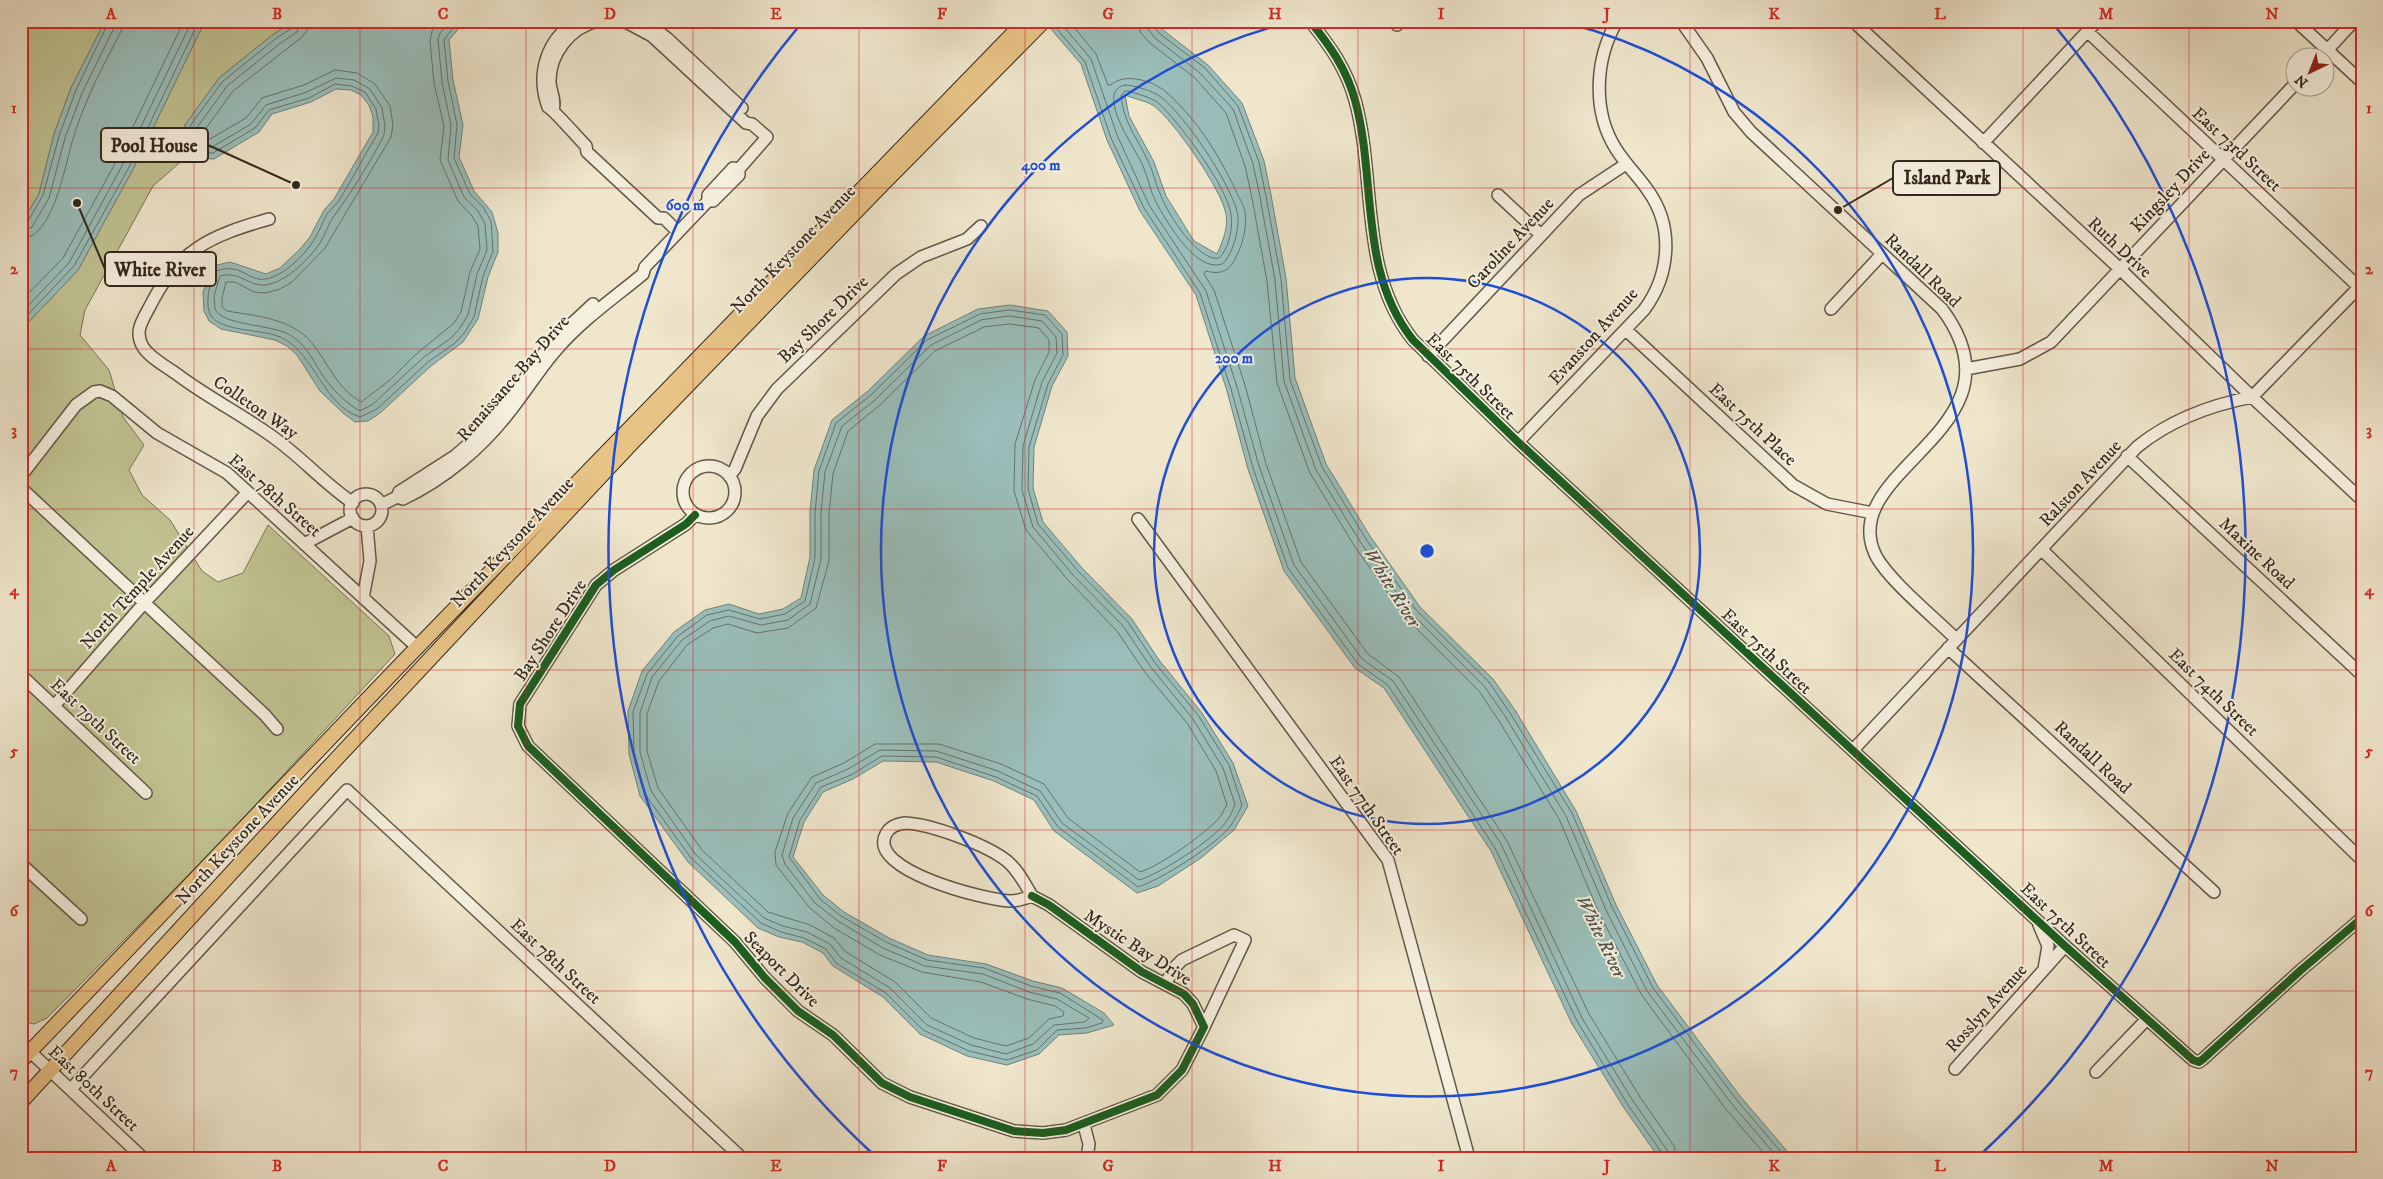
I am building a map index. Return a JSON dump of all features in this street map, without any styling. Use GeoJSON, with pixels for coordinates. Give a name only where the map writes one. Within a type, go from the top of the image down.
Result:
{"type":"FeatureCollection","features":[{"type":"Feature","properties":{"kind":"main road","name":"North Keystone Avenue"},"geometry":{"type":"LineString","coordinates":[[21,1102],[358,735],[943,115],[1025,21]]}},
{"type":"Feature","properties":{"kind":"main road","name":"North Keystone Avenue"},"geometry":{"type":"LineString","coordinates":[[24,1052],[418,648],[943,115],[1044,21]]}},
{"type":"Feature","properties":{"kind":"street"},"geometry":{"type":"LineString","coordinates":[[577,21],[549,50],[542,76],[546,103],[586,146],[591,146],[662,212],[664,218],[678,232]]}},
{"type":"Feature","properties":{"kind":"street"},"geometry":{"type":"LineString","coordinates":[[564,36],[598,21]]}},
{"type":"Feature","properties":{"kind":"street"},"geometry":{"type":"LineString","coordinates":[[624,21],[652,36],[746,123],[752,124],[751,117],[668,39],[645,21]]}},
{"type":"Feature","properties":{"kind":"street","name":"East 75th Street"},"geometry":{"type":"LineString","coordinates":[[1310,21],[1324,37],[1339,60],[1356,102],[1381,282],[1399,322],[1428,356],[1518,442],[2030,914],[2193,1060],[2199,1062],[2362,918]]}},
{"type":"Feature","properties":{"kind":"street","name":"Evanston Avenue"},"geometry":{"type":"LineString","coordinates":[[1518,442],[1644,310],[1658,288],[1664,268],[1666,248],[1660,211],[1650,193],[1626,164],[1609,134],[1600,93],[1600,72],[1604,51],[1616,21]]}},
{"type":"Feature","properties":{"kind":"street","name":"Randall Road"},"geometry":{"type":"LineString","coordinates":[[1681,21],[1708,58],[1734,112],[1751,132],[1942,309],[1952,323],[1964,351],[1966,369],[1964,389],[1954,413],[1883,494],[1873,513],[1872,539],[1875,552],[1881,564],[1956,639]]}},
{"type":"Feature","properties":{"kind":"street","name":"Ruth Drive"},"geometry":{"type":"LineString","coordinates":[[1853,21],[2120,269],[2252,398],[2362,500]]}},
{"type":"Feature","properties":{"kind":"street"},"geometry":{"type":"LineString","coordinates":[[2296,21],[2318,48]]}},
{"type":"Feature","properties":{"kind":"street"},"geometry":{"type":"LineString","coordinates":[[2329,48],[2354,21]]}},
{"type":"Feature","properties":{"kind":"street"},"geometry":{"type":"LineString","coordinates":[[1983,143],[2092,25]]}},
{"type":"Feature","properties":{"kind":"street","name":"East 73rd Street"},"geometry":{"type":"LineString","coordinates":[[2092,25],[2222,160],[2361,287]]}},
{"type":"Feature","properties":{"kind":"street"},"geometry":{"type":"LineString","coordinates":[[2336,63],[2362,82]]}},
{"type":"Feature","properties":{"kind":"street","name":"Kingsley Drive"},"geometry":{"type":"LineString","coordinates":[[1966,369],[2012,362],[2040,350],[2057,336],[2286,93]]}},
{"type":"Feature","properties":{"kind":"street","name":"Renaissance Bay Drive"},"geometry":{"type":"LineString","coordinates":[[381,506],[398,497],[399,492],[455,456],[479,435],[504,406],[535,363],[570,323],[638,268],[645,267],[708,201],[713,201],[739,174],[739,169],[767,137],[752,124]]}},
{"type":"Feature","properties":{"kind":"street","name":"Caroline Avenue"},"geometry":{"type":"LineString","coordinates":[[1428,356],[1579,195],[1626,164]]}},
{"type":"Feature","properties":{"kind":"street"},"geometry":{"type":"LineString","coordinates":[[1498,195],[1541,235]]}},
{"type":"Feature","properties":{"kind":"street","name":"Colleton Way"},"geometry":{"type":"LineString","coordinates":[[269,219],[209,239],[179,262],[159,289],[141,323],[138,332],[140,340],[146,351],[155,359],[277,440],[334,490],[353,503]]}},
{"type":"Feature","properties":{"kind":"street","name":"Bay Shore Drive"},"geometry":{"type":"LineString","coordinates":[[729,476],[735,470],[757,416],[777,389],[896,274],[921,257],[967,239],[981,226]]}},
{"type":"Feature","properties":{"kind":"street"},"geometry":{"type":"LineString","coordinates":[[1831,309],[1882,254]]}},
{"type":"Feature","properties":{"kind":"street"},"geometry":{"type":"LineString","coordinates":[[2252,398],[2361,287]]}},
{"type":"Feature","properties":{"kind":"street","name":"East 75th Place"},"geometry":{"type":"LineString","coordinates":[[1626,330],[1794,485],[1827,504],[1873,513]]}},
{"type":"Feature","properties":{"kind":"street","name":"East 78th Street"},"geometry":{"type":"LineString","coordinates":[[21,476],[76,405],[94,392],[100,391],[112,396],[158,433],[227,473],[418,648]]}},
{"type":"Feature","properties":{"kind":"street","name":"Ralston Avenue"},"geometry":{"type":"LineString","coordinates":[[1853,750],[2127,456],[2156,433],[2180,420],[2237,400],[2252,398]]}},
{"type":"Feature","properties":{"kind":"street","name":"Maxine Road"},"geometry":{"type":"LineString","coordinates":[[2127,456],[2362,675]]}},
{"type":"Feature","properties":{"kind":"street"},"geometry":{"type":"LineString","coordinates":[[710,466],[722,470],[729,476],[735,491],[733,503],[723,515],[711,518],[696,515],[687,506],[683,497],[684,485],[690,474],[710,466]]}},
{"type":"Feature","properties":{"kind":"street"},"geometry":{"type":"LineString","coordinates":[[21,488],[265,715],[276,729]]}},
{"type":"Feature","properties":{"kind":"street","name":"North Temple Avenue"},"geometry":{"type":"LineString","coordinates":[[54,706],[145,602],[248,492]]}},
{"type":"Feature","properties":{"kind":"street"},"geometry":{"type":"LineString","coordinates":[[362,495],[376,498],[381,506],[382,515],[379,520],[367,526],[357,523],[352,518],[351,509],[353,503],[362,495]]}},
{"type":"Feature","properties":{"kind":"street","name":"Bay Shore Drive"},"geometry":{"type":"LineString","coordinates":[[518,722],[522,700],[596,585],[614,570],[686,524],[696,515]]}},
{"type":"Feature","properties":{"kind":"street"},"geometry":{"type":"LineString","coordinates":[[304,544],[352,518]]}},
{"type":"Feature","properties":{"kind":"street","name":"East 77th Street"},"geometry":{"type":"LineString","coordinates":[[1138,519],[1388,860],[1468,1158]]}},
{"type":"Feature","properties":{"kind":"street"},"geometry":{"type":"LineString","coordinates":[[364,598],[370,561],[367,526]]}},
{"type":"Feature","properties":{"kind":"street","name":"East 74th Street"},"geometry":{"type":"LineString","coordinates":[[2041,549],[2362,860]]}},
{"type":"Feature","properties":{"kind":"street","name":"Randall Road"},"geometry":{"type":"LineString","coordinates":[[1948,648],[2214,892]]}},
{"type":"Feature","properties":{"kind":"street","name":"East 79th Street"},"geometry":{"type":"LineString","coordinates":[[21,675],[146,793]]}},
{"type":"Feature","properties":{"kind":"street","name":"Seaport Drive"},"geometry":{"type":"LineString","coordinates":[[518,722],[523,739],[528,746],[735,942],[792,1006],[833,1035],[882,1083],[910,1097],[1014,1130],[1043,1133],[1084,1125]]}},
{"type":"Feature","properties":{"kind":"street","name":"East 78th Street"},"geometry":{"type":"LineString","coordinates":[[71,1089],[347,790],[742,1158]]}},
{"type":"Feature","properties":{"kind":"street"},"geometry":{"type":"LineString","coordinates":[[905,823],[950,834],[996,854],[1007,861],[1016,870],[1032,896],[1018,901],[996,899],[925,879],[887,854],[883,846],[885,834],[893,826],[905,823]]}},
{"type":"Feature","properties":{"kind":"street"},"geometry":{"type":"LineString","coordinates":[[21,864],[81,919]]}},
{"type":"Feature","properties":{"kind":"street","name":"Mystic Bay Drive"},"geometry":{"type":"LineString","coordinates":[[1032,896],[1142,972],[1184,994],[1194,1004],[1204,1027]]}},
{"type":"Feature","properties":{"kind":"street","name":"Rosslyn Avenue"},"geometry":{"type":"LineString","coordinates":[[2030,914],[2041,928],[2048,946],[2044,970]]}},
{"type":"Feature","properties":{"kind":"street","name":"Mystic Bay Drive"},"geometry":{"type":"LineString","coordinates":[[1084,1125],[1157,1095],[1182,1070],[1245,940],[1234,935],[1191,955],[1176,965],[1166,983]]}},
{"type":"Feature","properties":{"kind":"street","name":"Rosslyn Avenue"},"geometry":{"type":"LineString","coordinates":[[1955,1069],[2066,946]]}},
{"type":"Feature","properties":{"kind":"street"},"geometry":{"type":"LineString","coordinates":[[2096,1072],[2147,1019]]}},
{"type":"Feature","properties":{"kind":"street","name":"East 80th Street"},"geometry":{"type":"LineString","coordinates":[[24,1052],[50,1070],[143,1158]]}},
{"type":"Feature","properties":{"kind":"street"},"geometry":{"type":"LineString","coordinates":[[1084,1125],[1089,1144],[1087,1158]]}},
{"type":"Feature","properties":{"kind":"green space"},"geometry":{"type":"Polygon","coordinates":[[[21,21],[105,21],[71,88],[54,134],[39,194],[21,224],[21,21]]]}},
{"type":"Feature","properties":{"kind":"green space"},"geometry":{"type":"Polygon","coordinates":[[[205,21],[293,21],[271,36],[219,78],[185,125],[185,158],[153,186],[85,310],[80,335],[109,370],[123,417],[144,445],[129,470],[142,495],[170,520],[202,571],[218,582],[243,573],[268,525],[389,636],[395,654],[222,841],[47,1018],[34,1024],[21,1021],[21,330],[78,270],[132,171],[205,21]]]}},
{"type":"Feature","properties":{"kind":"water"},"geometry":{"type":"Polygon","coordinates":[[[105,21],[205,21],[132,171],[78,270],[21,330],[21,224],[39,194],[54,134],[71,88],[105,21]]]}},
{"type":"Feature","properties":{"kind":"water"},"geometry":{"type":"Polygon","coordinates":[[[293,21],[465,21],[449,40],[453,80],[463,125],[459,157],[474,191],[492,212],[498,233],[498,252],[488,277],[478,319],[463,342],[431,366],[380,413],[368,421],[355,422],[343,413],[320,391],[297,355],[287,346],[275,340],[221,329],[209,321],[204,311],[203,292],[213,266],[230,262],[266,274],[280,268],[300,249],[310,237],[324,210],[334,199],[373,132],[373,117],[369,105],[361,95],[351,90],[336,89],[311,102],[272,114],[259,132],[214,159],[185,158],[185,125],[219,78],[271,36],[293,21]]]}},
{"type":"Feature","properties":{"kind":"water"},"geometry":{"type":"Polygon","coordinates":[[[1044,21],[1155,21],[1163,30],[1208,65],[1242,103],[1264,161],[1271,195],[1286,278],[1295,378],[1326,464],[1370,536],[1420,607],[1493,679],[1515,710],[1576,811],[1616,905],[1657,985],[1740,1096],[1793,1158],[1659,1158],[1624,1108],[1572,1024],[1491,851],[1384,688],[1355,668],[1284,571],[1248,469],[1227,391],[1196,295],[1140,211],[1107,140],[1081,64],[1044,21]],[[1125,95],[1129,116],[1154,162],[1166,196],[1194,241],[1217,254],[1225,235],[1227,219],[1223,203],[1207,173],[1185,140],[1163,114],[1151,104],[1125,95]]]}},
{"type":"Feature","properties":{"kind":"water"},"geometry":{"type":"Polygon","coordinates":[[[1010,305],[1048,311],[1067,332],[1068,356],[1052,386],[1034,447],[1033,488],[1043,522],[1082,568],[1132,619],[1159,660],[1202,713],[1233,763],[1248,806],[1234,830],[1201,858],[1158,886],[1137,893],[1054,831],[1034,800],[994,781],[936,762],[883,761],[853,779],[823,792],[804,822],[793,857],[823,895],[844,912],[889,938],[928,955],[986,964],[1033,981],[1062,988],[1104,1013],[1114,1025],[1087,1033],[1059,1035],[1039,1054],[1007,1065],[967,1056],[920,1034],[883,997],[833,966],[823,953],[802,942],[779,937],[758,928],[688,862],[640,796],[629,754],[628,711],[642,671],[674,632],[705,610],[729,604],[759,614],[783,609],[801,598],[810,557],[810,512],[814,470],[832,420],[868,391],[924,336],[978,309],[1010,305]]]}},
{"type":"Feature","properties":{"kind":"cycle path"},"geometry":{"type":"LineString","coordinates":[[1310,21],[1337,58],[1355,100],[1362,130],[1376,255],[1384,285],[1396,313],[1413,340],[1518,442],[2065,946],[2193,1060],[2199,1062],[2203,1059],[2301,970],[2362,918]]}},
{"type":"Feature","properties":{"kind":"cycle path"},"geometry":{"type":"LineString","coordinates":[[695,515],[686,524],[614,570],[596,585],[520,704],[518,726],[528,746],[735,942],[765,978],[798,1011],[833,1035],[882,1083],[910,1097],[1014,1131],[1043,1133],[1066,1130],[1157,1095],[1182,1070],[1204,1027],[1193,1004],[1184,994],[1142,972],[1049,905],[1032,896]]}},
{"type":"Feature","properties":{"kind":"place","name":"Pool House"},"geometry":{"type":"Point","coordinates":[296,185]}},
{"type":"Feature","properties":{"kind":"place","name":"White River"},"geometry":{"type":"Point","coordinates":[77,203]}},
{"type":"Feature","properties":{"kind":"place","name":"Island Park"},"geometry":{"type":"Point","coordinates":[1838,210]}}]}
